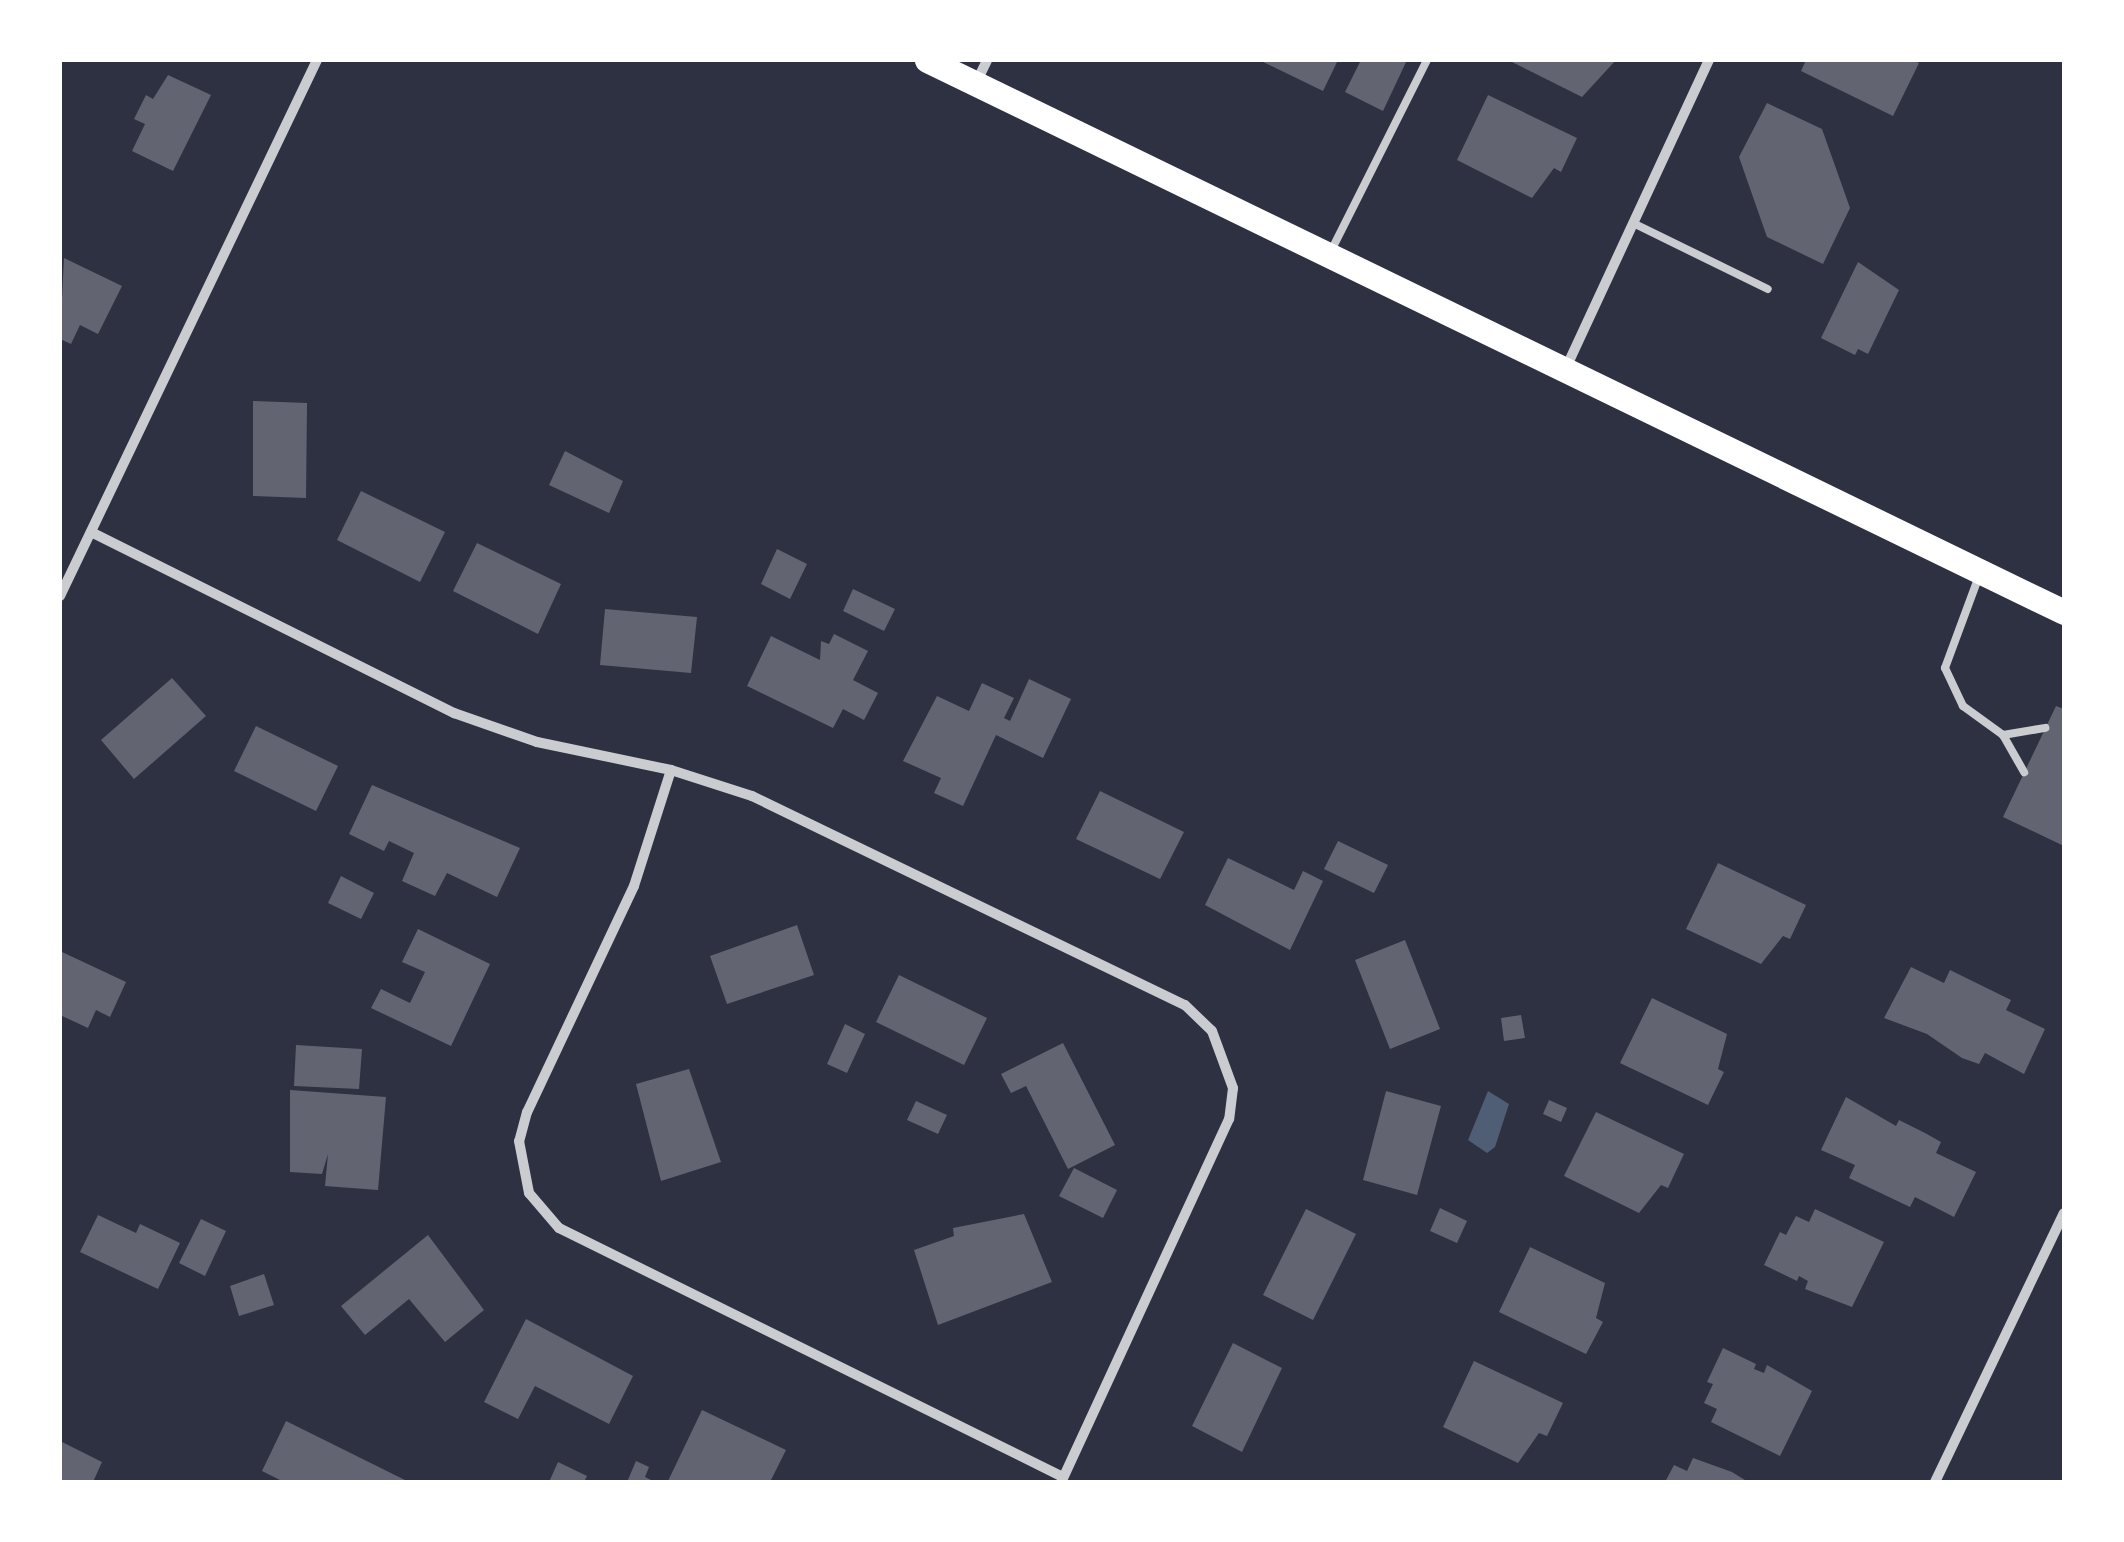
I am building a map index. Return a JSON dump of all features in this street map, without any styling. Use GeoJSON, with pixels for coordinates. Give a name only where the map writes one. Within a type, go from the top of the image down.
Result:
{"type":"FeatureCollection","features":[{"type":"Feature","properties":{"kind":"main road"},"geometry":{"type":"LineString","coordinates":[[927,60],[2064,612]]}},
{"type":"Feature","properties":{"kind":"street"},"geometry":{"type":"LineString","coordinates":[[60,596],[317,60]]}},
{"type":"Feature","properties":{"kind":"street"},"geometry":{"type":"LineString","coordinates":[[975,84],[988,60]]}},
{"type":"Feature","properties":{"kind":"street"},"geometry":{"type":"LineString","coordinates":[[1565,371],[1709,60]]}},
{"type":"Feature","properties":{"kind":"street"},"geometry":{"type":"LineString","coordinates":[[91,532],[454,713],[537,742],[671,770],[752,796],[1185,1005],[1212,1030],[1233,1088],[1229,1120],[1062,1480],[558,1228],[528,1193],[519,1141],[527,1112],[634,886],[671,770]]}},
{"type":"Feature","properties":{"kind":"street"},"geometry":{"type":"LineString","coordinates":[[1935,1482],[2064,1213]]}},
{"type":"Feature","properties":{"kind":"lane"},"geometry":{"type":"LineString","coordinates":[[1328,256],[1427,60]]}},
{"type":"Feature","properties":{"kind":"lane"},"geometry":{"type":"LineString","coordinates":[[1632,223],[1768,288]]}},
{"type":"Feature","properties":{"kind":"lane"},"geometry":{"type":"LineString","coordinates":[[1981,572],[1944,668],[1963,706],[2004,735],[2024,772]]}},
{"type":"Feature","properties":{"kind":"lane"},"geometry":{"type":"LineString","coordinates":[[2004,735],[2045,728]]}},
{"type":"Feature","properties":{"kind":"water"},"geometry":{"type":"Polygon","coordinates":[[[1488,1091],[1509,1104],[1495,1147],[1487,1153],[1468,1140],[1488,1091]]]}},
{"type":"Feature","properties":{"kind":"building"},"geometry":{"type":"Polygon","coordinates":[[[1259,60],[1338,60],[1323,91],[1259,60]]]}},
{"type":"Feature","properties":{"kind":"building"},"geometry":{"type":"Polygon","coordinates":[[[1361,60],[1407,60],[1383,111],[1345,92],[1361,60]]]}},
{"type":"Feature","properties":{"kind":"building"},"geometry":{"type":"Polygon","coordinates":[[[1508,60],[1616,60],[1582,97],[1508,60]]]}},
{"type":"Feature","properties":{"kind":"building"},"geometry":{"type":"Polygon","coordinates":[[[1806,60],[1919,63],[1893,116],[1801,71],[1806,60]]]}},
{"type":"Feature","properties":{"kind":"building"},"geometry":{"type":"Polygon","coordinates":[[[168,75],[211,95],[173,171],[132,151],[145,124],[134,119],[146,95],[153,99],[168,75]]]}},
{"type":"Feature","properties":{"kind":"building"},"geometry":{"type":"Polygon","coordinates":[[[1488,95],[1577,138],[1561,172],[1554,168],[1532,198],[1457,160],[1488,95]]]}},
{"type":"Feature","properties":{"kind":"building"},"geometry":{"type":"Polygon","coordinates":[[[1767,103],[1822,129],[1850,208],[1823,264],[1767,237],[1739,157],[1767,103]]]}},
{"type":"Feature","properties":{"kind":"building"},"geometry":{"type":"Polygon","coordinates":[[[64,258],[122,286],[98,334],[80,325],[71,344],[60,339],[64,258]]]}},
{"type":"Feature","properties":{"kind":"building"},"geometry":{"type":"Polygon","coordinates":[[[1858,262],[1899,290],[1868,354],[1858,349],[1855,355],[1821,338],[1858,262]]]}},
{"type":"Feature","properties":{"kind":"building"},"geometry":{"type":"Polygon","coordinates":[[[253,401],[307,403],[306,498],[253,496],[253,401]]]}},
{"type":"Feature","properties":{"kind":"building"},"geometry":{"type":"Polygon","coordinates":[[[565,451],[623,481],[609,513],[549,485],[565,451]]]}},
{"type":"Feature","properties":{"kind":"building"},"geometry":{"type":"Polygon","coordinates":[[[361,491],[445,532],[420,582],[337,540],[361,491]]]}},
{"type":"Feature","properties":{"kind":"building"},"geometry":{"type":"Polygon","coordinates":[[[477,543],[561,584],[538,634],[453,591],[477,543]]]}},
{"type":"Feature","properties":{"kind":"building"},"geometry":{"type":"Polygon","coordinates":[[[777,549],[807,564],[790,599],[761,584],[777,549]]]}},
{"type":"Feature","properties":{"kind":"building"},"geometry":{"type":"Polygon","coordinates":[[[853,589],[895,609],[884,631],[843,611],[853,589]]]}},
{"type":"Feature","properties":{"kind":"building"},"geometry":{"type":"Polygon","coordinates":[[[605,609],[697,617],[691,673],[600,665],[605,609]]]}},
{"type":"Feature","properties":{"kind":"building"},"geometry":{"type":"Polygon","coordinates":[[[834,634],[868,651],[853,680],[878,693],[864,720],[843,709],[833,728],[747,686],[771,636],[820,660],[821,641],[829,644],[834,634]]]}},
{"type":"Feature","properties":{"kind":"building"},"geometry":{"type":"Polygon","coordinates":[[[172,678],[206,716],[134,779],[101,740],[172,678]]]}},
{"type":"Feature","properties":{"kind":"building"},"geometry":{"type":"Polygon","coordinates":[[[1029,679],[1071,699],[1043,758],[996,735],[963,806],[934,793],[941,778],[903,761],[937,696],[969,711],[982,683],[1014,698],[1004,718],[1010,721],[1029,679]]]}},
{"type":"Feature","properties":{"kind":"building"},"geometry":{"type":"Polygon","coordinates":[[[2056,706],[2064,709],[2064,846],[2003,817],[2056,706]]]}},
{"type":"Feature","properties":{"kind":"building"},"geometry":{"type":"Polygon","coordinates":[[[256,726],[338,766],[316,811],[234,771],[256,726]]]}},
{"type":"Feature","properties":{"kind":"building"},"geometry":{"type":"Polygon","coordinates":[[[372,785],[520,848],[497,897],[447,873],[435,896],[402,881],[414,853],[389,841],[384,851],[349,834],[372,785]]]}},
{"type":"Feature","properties":{"kind":"building"},"geometry":{"type":"Polygon","coordinates":[[[1100,791],[1184,832],[1160,879],[1076,839],[1100,791]]]}},
{"type":"Feature","properties":{"kind":"building"},"geometry":{"type":"Polygon","coordinates":[[[1338,841],[1388,865],[1374,893],[1324,869],[1338,841]]]}},
{"type":"Feature","properties":{"kind":"building"},"geometry":{"type":"Polygon","coordinates":[[[1228,858],[1294,890],[1303,871],[1323,881],[1290,950],[1205,905],[1228,858]]]}},
{"type":"Feature","properties":{"kind":"building"},"geometry":{"type":"Polygon","coordinates":[[[1718,863],[1806,905],[1790,939],[1783,936],[1761,964],[1686,929],[1718,863]]]}},
{"type":"Feature","properties":{"kind":"building"},"geometry":{"type":"Polygon","coordinates":[[[341,876],[374,893],[361,919],[328,903],[341,876]]]}},
{"type":"Feature","properties":{"kind":"building"},"geometry":{"type":"Polygon","coordinates":[[[797,925],[814,975],[727,1004],[710,956],[797,925]]]}},
{"type":"Feature","properties":{"kind":"building"},"geometry":{"type":"Polygon","coordinates":[[[418,929],[490,964],[451,1046],[371,1008],[381,989],[410,1003],[425,972],[402,962],[418,929]]]}},
{"type":"Feature","properties":{"kind":"building"},"geometry":{"type":"Polygon","coordinates":[[[1405,940],[1440,1029],[1390,1049],[1355,960],[1405,940]]]}},
{"type":"Feature","properties":{"kind":"building"},"geometry":{"type":"Polygon","coordinates":[[[60,951],[126,982],[110,1017],[96,1010],[88,1028],[60,1015],[60,951]]]}},
{"type":"Feature","properties":{"kind":"building"},"geometry":{"type":"Polygon","coordinates":[[[1911,967],[1944,983],[1950,970],[2011,1000],[2006,1010],[2045,1029],[2024,1074],[1985,1053],[1979,1064],[1962,1058],[1927,1034],[1884,1018],[1911,967]]]}},
{"type":"Feature","properties":{"kind":"building"},"geometry":{"type":"Polygon","coordinates":[[[899,975],[987,1018],[964,1065],[876,1022],[899,975]]]}},
{"type":"Feature","properties":{"kind":"building"},"geometry":{"type":"Polygon","coordinates":[[[1652,998],[1727,1034],[1718,1069],[1724,1072],[1708,1105],[1620,1063],[1652,998]]]}},
{"type":"Feature","properties":{"kind":"building"},"geometry":{"type":"Polygon","coordinates":[[[1521,1015],[1525,1038],[1504,1041],[1501,1018],[1521,1015]]]}},
{"type":"Feature","properties":{"kind":"building"},"geometry":{"type":"Polygon","coordinates":[[[845,1024],[865,1034],[847,1073],[827,1064],[845,1024]]]}},
{"type":"Feature","properties":{"kind":"building"},"geometry":{"type":"Polygon","coordinates":[[[1063,1043],[1115,1145],[1068,1169],[1026,1086],[1011,1093],[1001,1074],[1063,1043]]]}},
{"type":"Feature","properties":{"kind":"building"},"geometry":{"type":"Polygon","coordinates":[[[296,1045],[362,1049],[359,1089],[294,1086],[296,1045]]]}},
{"type":"Feature","properties":{"kind":"building"},"geometry":{"type":"Polygon","coordinates":[[[689,1069],[721,1162],[661,1181],[636,1084],[689,1069]]]}},
{"type":"Feature","properties":{"kind":"building"},"geometry":{"type":"Polygon","coordinates":[[[290,1090],[386,1097],[378,1190],[325,1186],[328,1154],[322,1174],[290,1172],[290,1090]]]}},
{"type":"Feature","properties":{"kind":"building"},"geometry":{"type":"Polygon","coordinates":[[[1386,1091],[1441,1106],[1417,1195],[1363,1180],[1386,1091]]]}},
{"type":"Feature","properties":{"kind":"building"},"geometry":{"type":"Polygon","coordinates":[[[1846,1097],[1896,1126],[1899,1120],[1941,1142],[1936,1153],[1976,1172],[1954,1217],[1915,1197],[1910,1207],[1849,1178],[1855,1165],[1821,1150],[1846,1097]]]}},
{"type":"Feature","properties":{"kind":"building"},"geometry":{"type":"Polygon","coordinates":[[[1549,1100],[1567,1108],[1561,1122],[1543,1114],[1549,1100]]]}},
{"type":"Feature","properties":{"kind":"building"},"geometry":{"type":"Polygon","coordinates":[[[916,1101],[947,1115],[938,1134],[907,1120],[916,1101]]]}},
{"type":"Feature","properties":{"kind":"building"},"geometry":{"type":"Polygon","coordinates":[[[1596,1112],[1684,1154],[1668,1188],[1661,1185],[1639,1213],[1564,1176],[1596,1112]]]}},
{"type":"Feature","properties":{"kind":"building"},"geometry":{"type":"Polygon","coordinates":[[[1074,1168],[1117,1190],[1103,1218],[1059,1196],[1074,1168]]]}},
{"type":"Feature","properties":{"kind":"building"},"geometry":{"type":"Polygon","coordinates":[[[1440,1208],[1467,1221],[1457,1243],[1430,1231],[1440,1208]]]}},
{"type":"Feature","properties":{"kind":"building"},"geometry":{"type":"Polygon","coordinates":[[[1306,1209],[1356,1234],[1313,1320],[1263,1295],[1306,1209]]]}},
{"type":"Feature","properties":{"kind":"building"},"geometry":{"type":"Polygon","coordinates":[[[1815,1209],[1884,1242],[1852,1307],[1805,1289],[1808,1281],[1799,1276],[1797,1281],[1764,1265],[1780,1232],[1786,1235],[1796,1216],[1809,1222],[1815,1209]]]}},
{"type":"Feature","properties":{"kind":"building"},"geometry":{"type":"Polygon","coordinates":[[[1024,1214],[1052,1282],[938,1325],[914,1250],[954,1236],[953,1228],[1024,1214]]]}},
{"type":"Feature","properties":{"kind":"building"},"geometry":{"type":"Polygon","coordinates":[[[98,1215],[136,1233],[140,1224],[180,1243],[158,1289],[80,1252],[98,1215]]]}},
{"type":"Feature","properties":{"kind":"building"},"geometry":{"type":"Polygon","coordinates":[[[201,1219],[226,1231],[205,1276],[179,1263],[201,1219]]]}},
{"type":"Feature","properties":{"kind":"building"},"geometry":{"type":"Polygon","coordinates":[[[428,1235],[484,1310],[445,1342],[409,1299],[365,1335],[341,1306],[428,1235]]]}},
{"type":"Feature","properties":{"kind":"building"},"geometry":{"type":"Polygon","coordinates":[[[1530,1247],[1605,1283],[1596,1318],[1603,1322],[1586,1354],[1499,1312],[1530,1247]]]}},
{"type":"Feature","properties":{"kind":"building"},"geometry":{"type":"Polygon","coordinates":[[[264,1274],[274,1305],[239,1316],[230,1286],[264,1274]]]}},
{"type":"Feature","properties":{"kind":"building"},"geometry":{"type":"Polygon","coordinates":[[[526,1319],[633,1376],[609,1424],[535,1386],[518,1419],[484,1402],[526,1319]]]}},
{"type":"Feature","properties":{"kind":"building"},"geometry":{"type":"Polygon","coordinates":[[[1233,1343],[1282,1368],[1242,1452],[1192,1426],[1233,1343]]]}},
{"type":"Feature","properties":{"kind":"building"},"geometry":{"type":"Polygon","coordinates":[[[1723,1348],[1756,1364],[1754,1369],[1764,1373],[1767,1365],[1812,1391],[1780,1456],[1711,1422],[1717,1409],[1704,1403],[1713,1384],[1707,1382],[1723,1348]]]}},
{"type":"Feature","properties":{"kind":"building"},"geometry":{"type":"Polygon","coordinates":[[[1474,1361],[1563,1403],[1547,1436],[1539,1433],[1518,1463],[1443,1427],[1474,1361]]]}},
{"type":"Feature","properties":{"kind":"building"},"geometry":{"type":"Polygon","coordinates":[[[702,1410],[786,1450],[770,1482],[668,1481],[702,1410]]]}},
{"type":"Feature","properties":{"kind":"building"},"geometry":{"type":"Polygon","coordinates":[[[286,1421],[409,1482],[284,1482],[262,1471],[286,1421]]]}},
{"type":"Feature","properties":{"kind":"building"},"geometry":{"type":"Polygon","coordinates":[[[60,1441],[102,1462],[93,1482],[60,1482],[60,1441]]]}},
{"type":"Feature","properties":{"kind":"building"},"geometry":{"type":"Polygon","coordinates":[[[1693,1458],[1748,1482],[1665,1482],[1674,1465],[1687,1471],[1693,1458]]]}},
{"type":"Feature","properties":{"kind":"building"},"geometry":{"type":"Polygon","coordinates":[[[636,1461],[649,1467],[645,1477],[655,1482],[627,1482],[636,1461]]]}},
{"type":"Feature","properties":{"kind":"building"},"geometry":{"type":"Polygon","coordinates":[[[558,1462],[587,1476],[584,1482],[549,1482],[558,1462]]]}}]}
